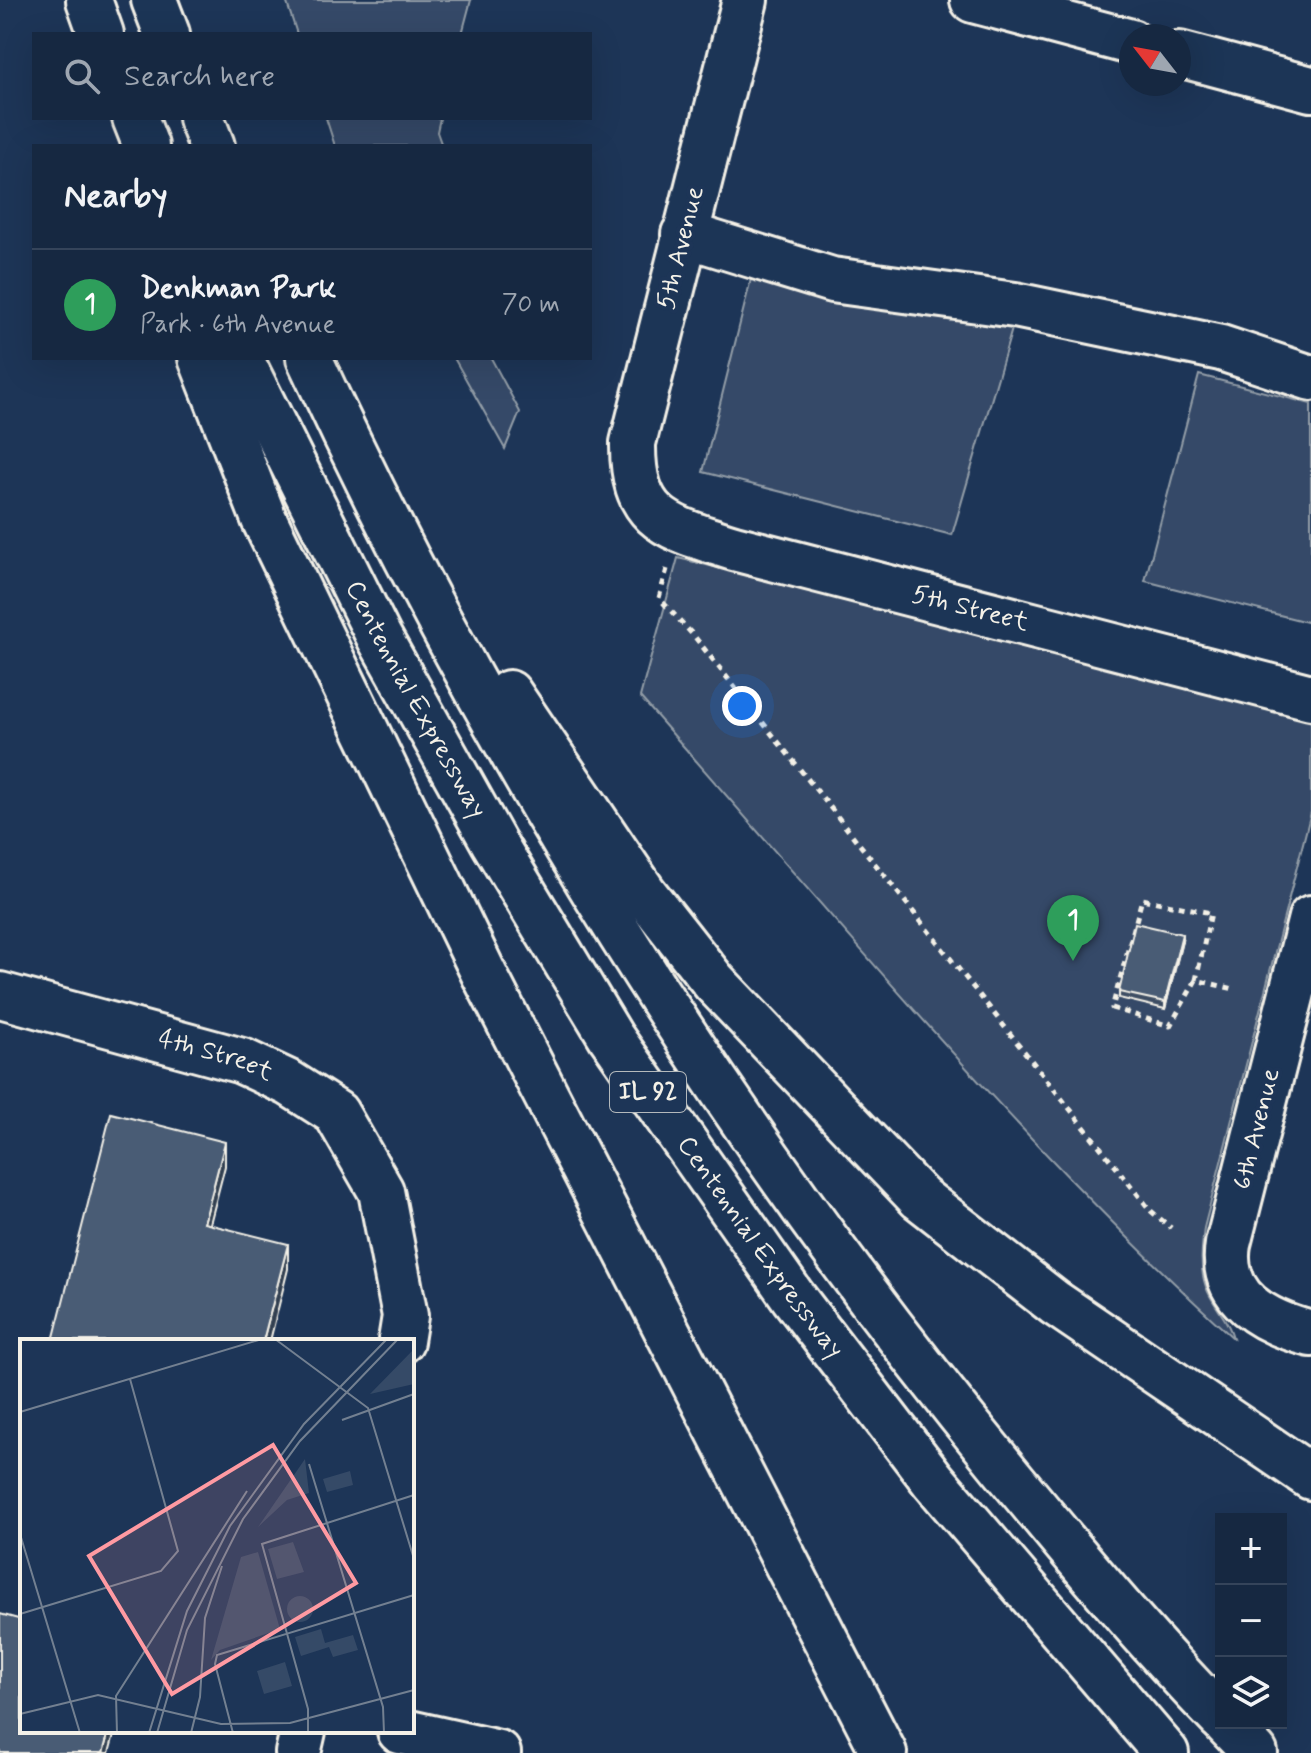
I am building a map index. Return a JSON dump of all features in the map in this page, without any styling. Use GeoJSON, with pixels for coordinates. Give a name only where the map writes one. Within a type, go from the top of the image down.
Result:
{"type":"FeatureCollection","features":[{"type":"Feature","properties":{"kind":"main road"},"geometry":{"type":"LineString","coordinates":[[89,0],[100,32]]}},
{"type":"Feature","properties":{"kind":"main road"},"geometry":{"type":"LineString","coordinates":[[154,0],[166,32]]}},
{"type":"Feature","properties":{"kind":"main road","name":"5th Avenue"},"geometry":{"type":"LineString","coordinates":[[641,496],[633,476],[633,443],[745,0]]}},
{"type":"Feature","properties":{"kind":"main road"},"geometry":{"type":"LineString","coordinates":[[973,0],[1119,39]]}},
{"type":"Feature","properties":{"kind":"main road"},"geometry":{"type":"LineString","coordinates":[[1191,57],[1311,89]]}},
{"type":"Feature","properties":{"kind":"main road"},"geometry":{"type":"LineString","coordinates":[[132,120],[137,144]]}},
{"type":"Feature","properties":{"kind":"main road"},"geometry":{"type":"LineString","coordinates":[[133,120],[145,144]]}},
{"type":"Feature","properties":{"kind":"main road"},"geometry":{"type":"LineString","coordinates":[[202,120],[211,144]]}},
{"type":"Feature","properties":{"kind":"main road"},"geometry":{"type":"LineString","coordinates":[[684,234],[832,280],[1030,308],[1221,348],[1311,378]]}},
{"type":"Feature","properties":{"kind":"main road"},"geometry":{"type":"LineString","coordinates":[[202,360],[264,519],[449,903],[884,1753]]}},
{"type":"Feature","properties":{"kind":"main road","name":"Centennial Expressway"},"geometry":{"type":"LineString","coordinates":[[241,360],[379,637],[494,843],[611,1037],[793,1297],[933,1480],[1166,1753]]}},
{"type":"Feature","properties":{"kind":"main road","name":"IL 92"},"geometry":{"type":"LineString","coordinates":[[310,360],[386,518],[460,659],[658,992],[744,1123],[929,1378],[1074,1555],[1215,1711]]}},
{"type":"Feature","properties":{"kind":"main road","name":"5th Street"},"geometry":{"type":"LineString","coordinates":[[641,496],[656,515],[682,531],[734,548],[1311,697]]}},
{"type":"Feature","properties":{"kind":"main road"},"geometry":{"type":"LineString","coordinates":[[386,518],[644,893],[714,982],[860,1139],[920,1198],[995,1259],[1311,1477]]}},
{"type":"Feature","properties":{"kind":"main road","name":"6th Avenue"},"geometry":{"type":"LineString","coordinates":[[1311,918],[1227,1249],[1226,1272],[1249,1309],[1283,1327],[1311,1334]]}},
{"type":"Feature","properties":{"kind":"main road","name":"4th Street"},"geometry":{"type":"LineString","coordinates":[[0,995],[242,1061],[289,1083],[336,1113],[381,1191],[405,1316],[401,1339]]}},
{"type":"Feature","properties":{"kind":"main road"},"geometry":{"type":"LineString","coordinates":[[1232,1729],[1255,1753]]}},
{"type":"Feature","properties":{"kind":"main road"},"geometry":{"type":"LineString","coordinates":[[298,1753],[303,1733]]}},
{"type":"Feature","properties":{"kind":"main road"},"geometry":{"type":"LineString","coordinates":[[407,1739],[498,1753]]}},
{"type":"Feature","properties":{"kind":"path"},"geometry":{"type":"LineString","coordinates":[[682,531],[659,598],[694,636],[1151,1211],[1171,1228]]}},
{"type":"Feature","properties":{"kind":"path"},"geometry":{"type":"LineString","coordinates":[[1142,899],[1211,913],[1196,980],[1170,1026],[1112,1008],[1142,899]]}},
{"type":"Feature","properties":{"kind":"path"},"geometry":{"type":"LineString","coordinates":[[1196,980],[1234,989]]}},
{"type":"Feature","properties":{"kind":"shaded area"},"geometry":{"type":"Polygon","coordinates":[[[286,0],[471,0],[463,32],[296,32],[286,0]]]}},
{"type":"Feature","properties":{"kind":"shaded area"},"geometry":{"type":"Polygon","coordinates":[[[327,120],[440,120],[437,132],[441,144],[334,144],[327,120]]]}},
{"type":"Feature","properties":{"kind":"shaded area"},"geometry":{"type":"Polygon","coordinates":[[[754,267],[1014,322],[952,535],[703,472],[754,267]]]}},
{"type":"Feature","properties":{"kind":"shaded area"},"geometry":{"type":"Polygon","coordinates":[[[455,360],[492,360],[520,412],[505,449],[455,360]]]}},
{"type":"Feature","properties":{"kind":"shaded area"},"geometry":{"type":"Polygon","coordinates":[[[1199,375],[1311,404],[1311,623],[1145,581],[1199,375]]]}},
{"type":"Feature","properties":{"kind":"shaded area"},"geometry":{"type":"Polygon","coordinates":[[[678,558],[1278,707],[1311,722],[1311,812],[1204,1228],[1204,1280],[1233,1338],[1077,1186],[1002,1107],[640,697],[678,558]]]}},
{"type":"Feature","properties":{"kind":"building"},"geometry":{"type":"Polygon","coordinates":[[[1135,923],[1182,934],[1165,1002],[1119,992],[1135,923]]]}},
{"type":"Feature","properties":{"kind":"building"},"geometry":{"type":"Polygon","coordinates":[[[111,1113],[225,1142],[204,1223],[288,1244],[264,1339],[54,1339],[111,1113]]]}},
{"type":"Feature","properties":{"kind":"building"},"geometry":{"type":"Polygon","coordinates":[[[0,1614],[20,1619],[20,1733],[108,1733],[103,1753],[0,1753],[0,1614]]]}},
{"type":"Feature","properties":{"kind":"place","name":"Denkman Park"},"geometry":{"type":"Point","coordinates":[1073,961]}}]}
